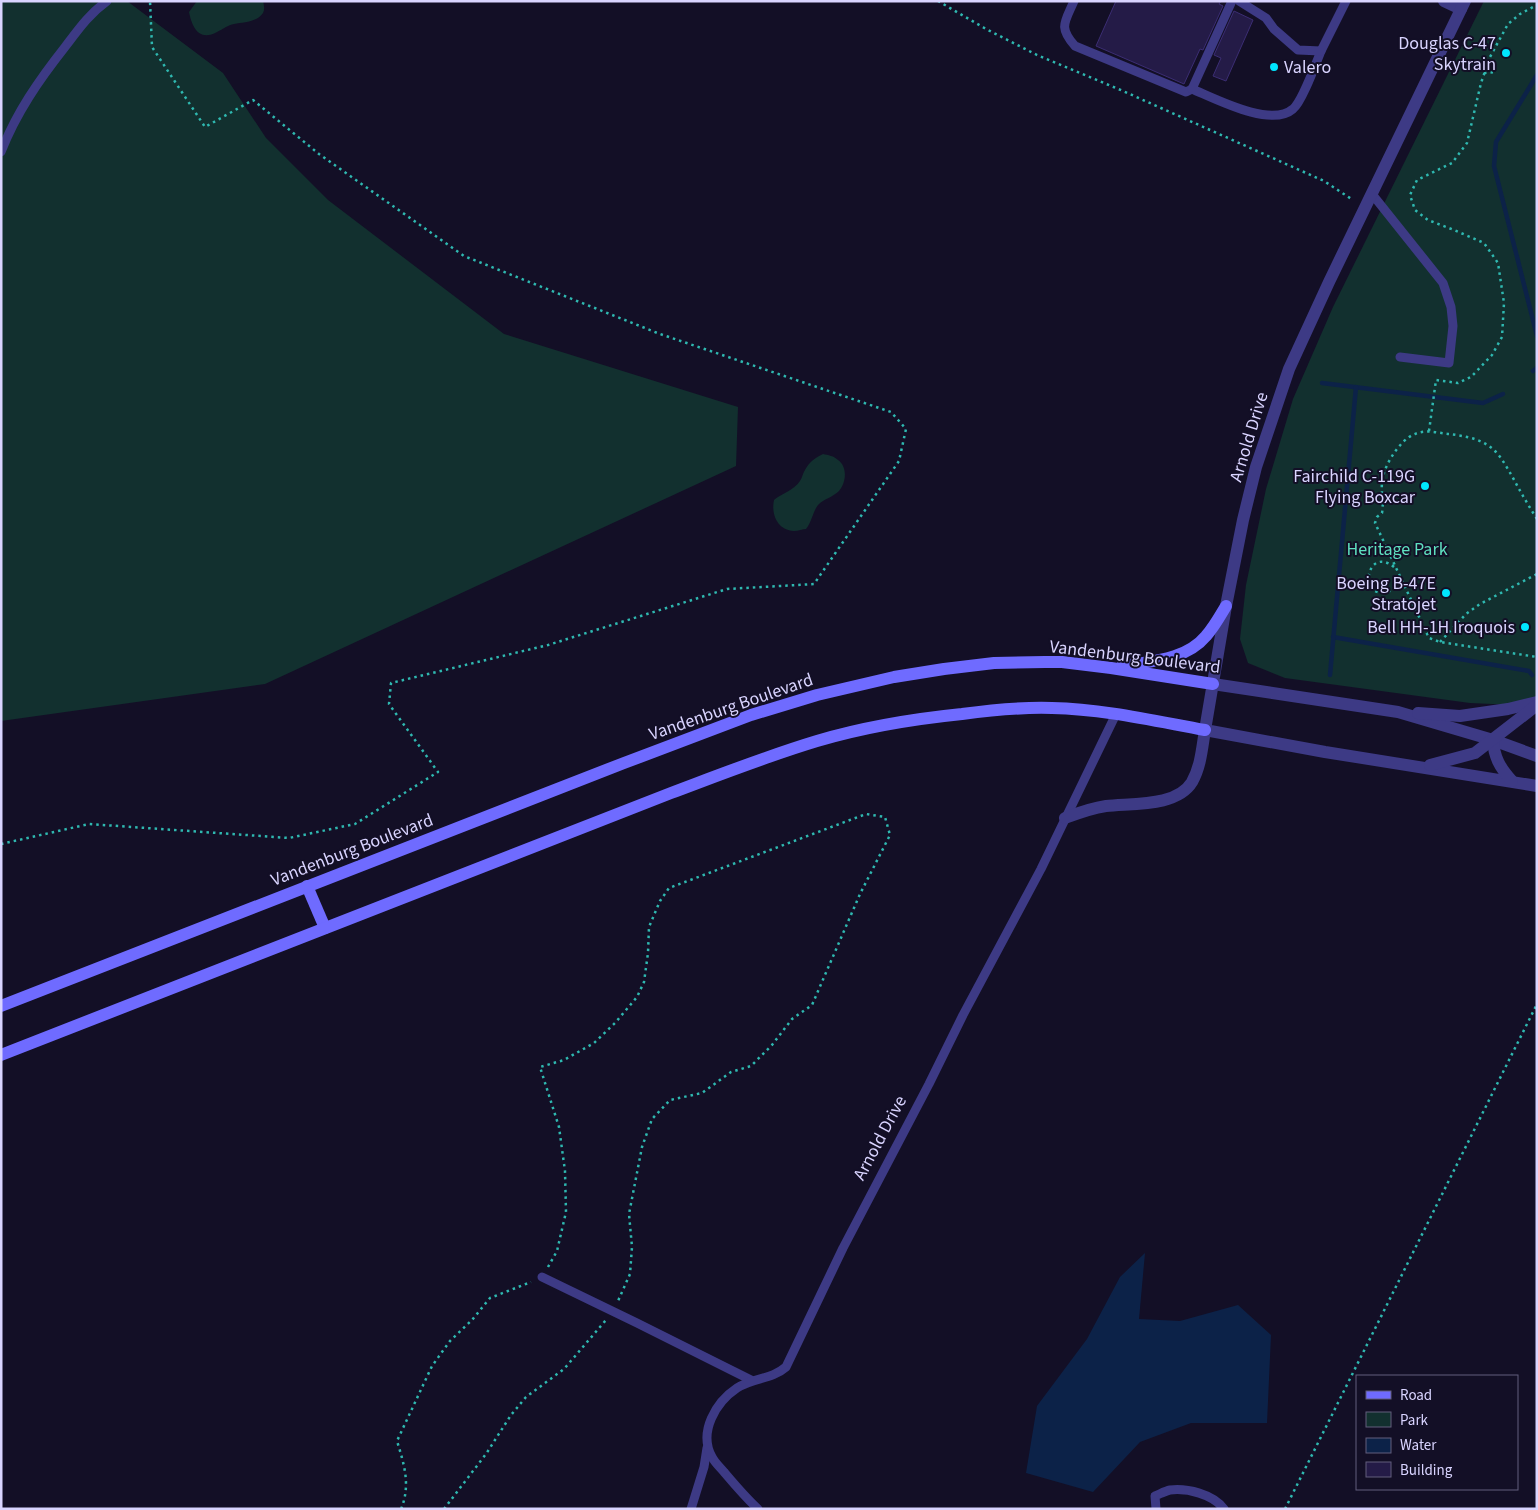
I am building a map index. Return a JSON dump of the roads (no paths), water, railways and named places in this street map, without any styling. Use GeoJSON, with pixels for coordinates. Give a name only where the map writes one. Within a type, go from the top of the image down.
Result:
{"type":"FeatureCollection","features":[{"type":"Feature","properties":{"kind":"main road"},"geometry":{"type":"LineString","coordinates":[[1111,668],[1181,655],[1195,647],[1206,636],[1226,606]]}},
{"type":"Feature","properties":{"kind":"main road","name":"Vandenburg Boulevard"},"geometry":{"type":"LineString","coordinates":[[1,1006],[742,718],[817,695],[894,677],[994,663],[1062,662],[1213,684]]}},
{"type":"Feature","properties":{"kind":"main road"},"geometry":{"type":"LineString","coordinates":[[1,1055],[671,793],[819,740],[874,727],[930,717],[1001,709],[1052,708],[1102,712],[1205,730]]}},
{"type":"Feature","properties":{"kind":"main road"},"geometry":{"type":"LineString","coordinates":[[307,886],[325,928]]}},
{"type":"Feature","properties":{"kind":"street"},"geometry":{"type":"LineString","coordinates":[[1444,1],[1463,5]]}},
{"type":"Feature","properties":{"kind":"street","name":"Arnold Drive"},"geometry":{"type":"LineString","coordinates":[[1065,818],[1104,806],[1166,800],[1175,797],[1191,783],[1198,770],[1243,520],[1256,467],[1289,369],[1463,5]]}},
{"type":"Feature","properties":{"kind":"street","name":"Vandenburg Boulevard"},"geometry":{"type":"LineString","coordinates":[[1213,684],[1398,712],[1494,740],[1537,756]]}},
{"type":"Feature","properties":{"kind":"street"},"geometry":{"type":"LineString","coordinates":[[1398,712],[1460,716],[1537,704]]}},
{"type":"Feature","properties":{"kind":"street"},"geometry":{"type":"LineString","coordinates":[[1422,767],[1475,753],[1494,740],[1537,704]]}},
{"type":"Feature","properties":{"kind":"street"},"geometry":{"type":"LineString","coordinates":[[1205,730],[1325,752],[1537,786]]}},
{"type":"Feature","properties":{"kind":"street"},"geometry":{"type":"LineString","coordinates":[[1494,740],[1497,762],[1512,782]]}},
{"type":"Feature","properties":{"kind":"lane"},"geometry":{"type":"LineString","coordinates":[[1,152],[20,110],[42,76],[88,16],[106,1]]}},
{"type":"Feature","properties":{"kind":"lane"},"geometry":{"type":"LineString","coordinates":[[1074,1],[1064,25],[1067,36],[1075,46],[1186,92],[1192,89],[1232,1]]}},
{"type":"Feature","properties":{"kind":"lane"},"geometry":{"type":"LineString","coordinates":[[1239,1],[1266,18],[1274,29],[1298,50],[1322,51]]}},
{"type":"Feature","properties":{"kind":"lane"},"geometry":{"type":"LineString","coordinates":[[1192,89],[1266,116],[1283,115],[1294,109],[1305,90],[1346,1]]}},
{"type":"Feature","properties":{"kind":"lane"},"geometry":{"type":"LineString","coordinates":[[1372,194],[1443,283],[1451,307],[1453,326],[1449,364],[1400,357]]}},
{"type":"Feature","properties":{"kind":"lane","name":"Arnold Drive"},"geometry":{"type":"LineString","coordinates":[[691,1509],[704,1467],[708,1446],[708,1428],[714,1411],[730,1393],[751,1380],[778,1374],[786,1367],[843,1248],[1040,870],[1116,714]]}},
{"type":"Feature","properties":{"kind":"lane"},"geometry":{"type":"LineString","coordinates":[[542,1277],[751,1380]]}},
{"type":"Feature","properties":{"kind":"lane"},"geometry":{"type":"LineString","coordinates":[[708,1446],[713,1459],[742,1494],[758,1509]]}},
{"type":"Feature","properties":{"kind":"lane"},"geometry":{"type":"LineString","coordinates":[[1156,1509],[1155,1496],[1169,1490],[1192,1490],[1209,1497],[1224,1509]]}},
{"type":"Feature","properties":{"kind":"water"},"geometry":{"type":"Polygon","coordinates":[[[1145,1253],[1139,1319],[1180,1321],[1238,1305],[1271,1335],[1267,1423],[1191,1423],[1140,1442],[1093,1492],[1026,1473],[1037,1406],[1087,1339],[1120,1277],[1145,1253]]]}},
{"type":"Feature","properties":{"kind":"waterway"},"geometry":{"type":"LineString","coordinates":[[1537,75],[1496,142],[1494,166],[1537,336]]}},
{"type":"Feature","properties":{"kind":"waterway"},"geometry":{"type":"LineString","coordinates":[[1533,371],[1537,368]]}},
{"type":"Feature","properties":{"kind":"waterway"},"geometry":{"type":"LineString","coordinates":[[1322,383],[1483,403],[1503,394]]}},
{"type":"Feature","properties":{"kind":"waterway"},"geometry":{"type":"LineString","coordinates":[[1330,675],[1356,387]]}},
{"type":"Feature","properties":{"kind":"waterway"},"geometry":{"type":"LineString","coordinates":[[1333,637],[1529,671],[1532,675]]}},
{"type":"Feature","properties":{"kind":"place","name":"Douglas C-47 Skytrain"},"geometry":{"type":"Point","coordinates":[1506,53]}},
{"type":"Feature","properties":{"kind":"place","name":"Valero"},"geometry":{"type":"Point","coordinates":[1274,67]}},
{"type":"Feature","properties":{"kind":"place","name":"Fairchild C-119G Flying Boxcar"},"geometry":{"type":"Point","coordinates":[1425,486]}},
{"type":"Feature","properties":{"kind":"place","name":"Boeing B-47E Stratojet"},"geometry":{"type":"Point","coordinates":[1446,593]}},
{"type":"Feature","properties":{"kind":"place","name":"Bell HH-1H Iroquois"},"geometry":{"type":"Point","coordinates":[1525,627]}},
{"type":"Feature","properties":{"kind":"park label","name":"Heritage Park"},"geometry":{"type":"Point","coordinates":[1397,549]}}]}
